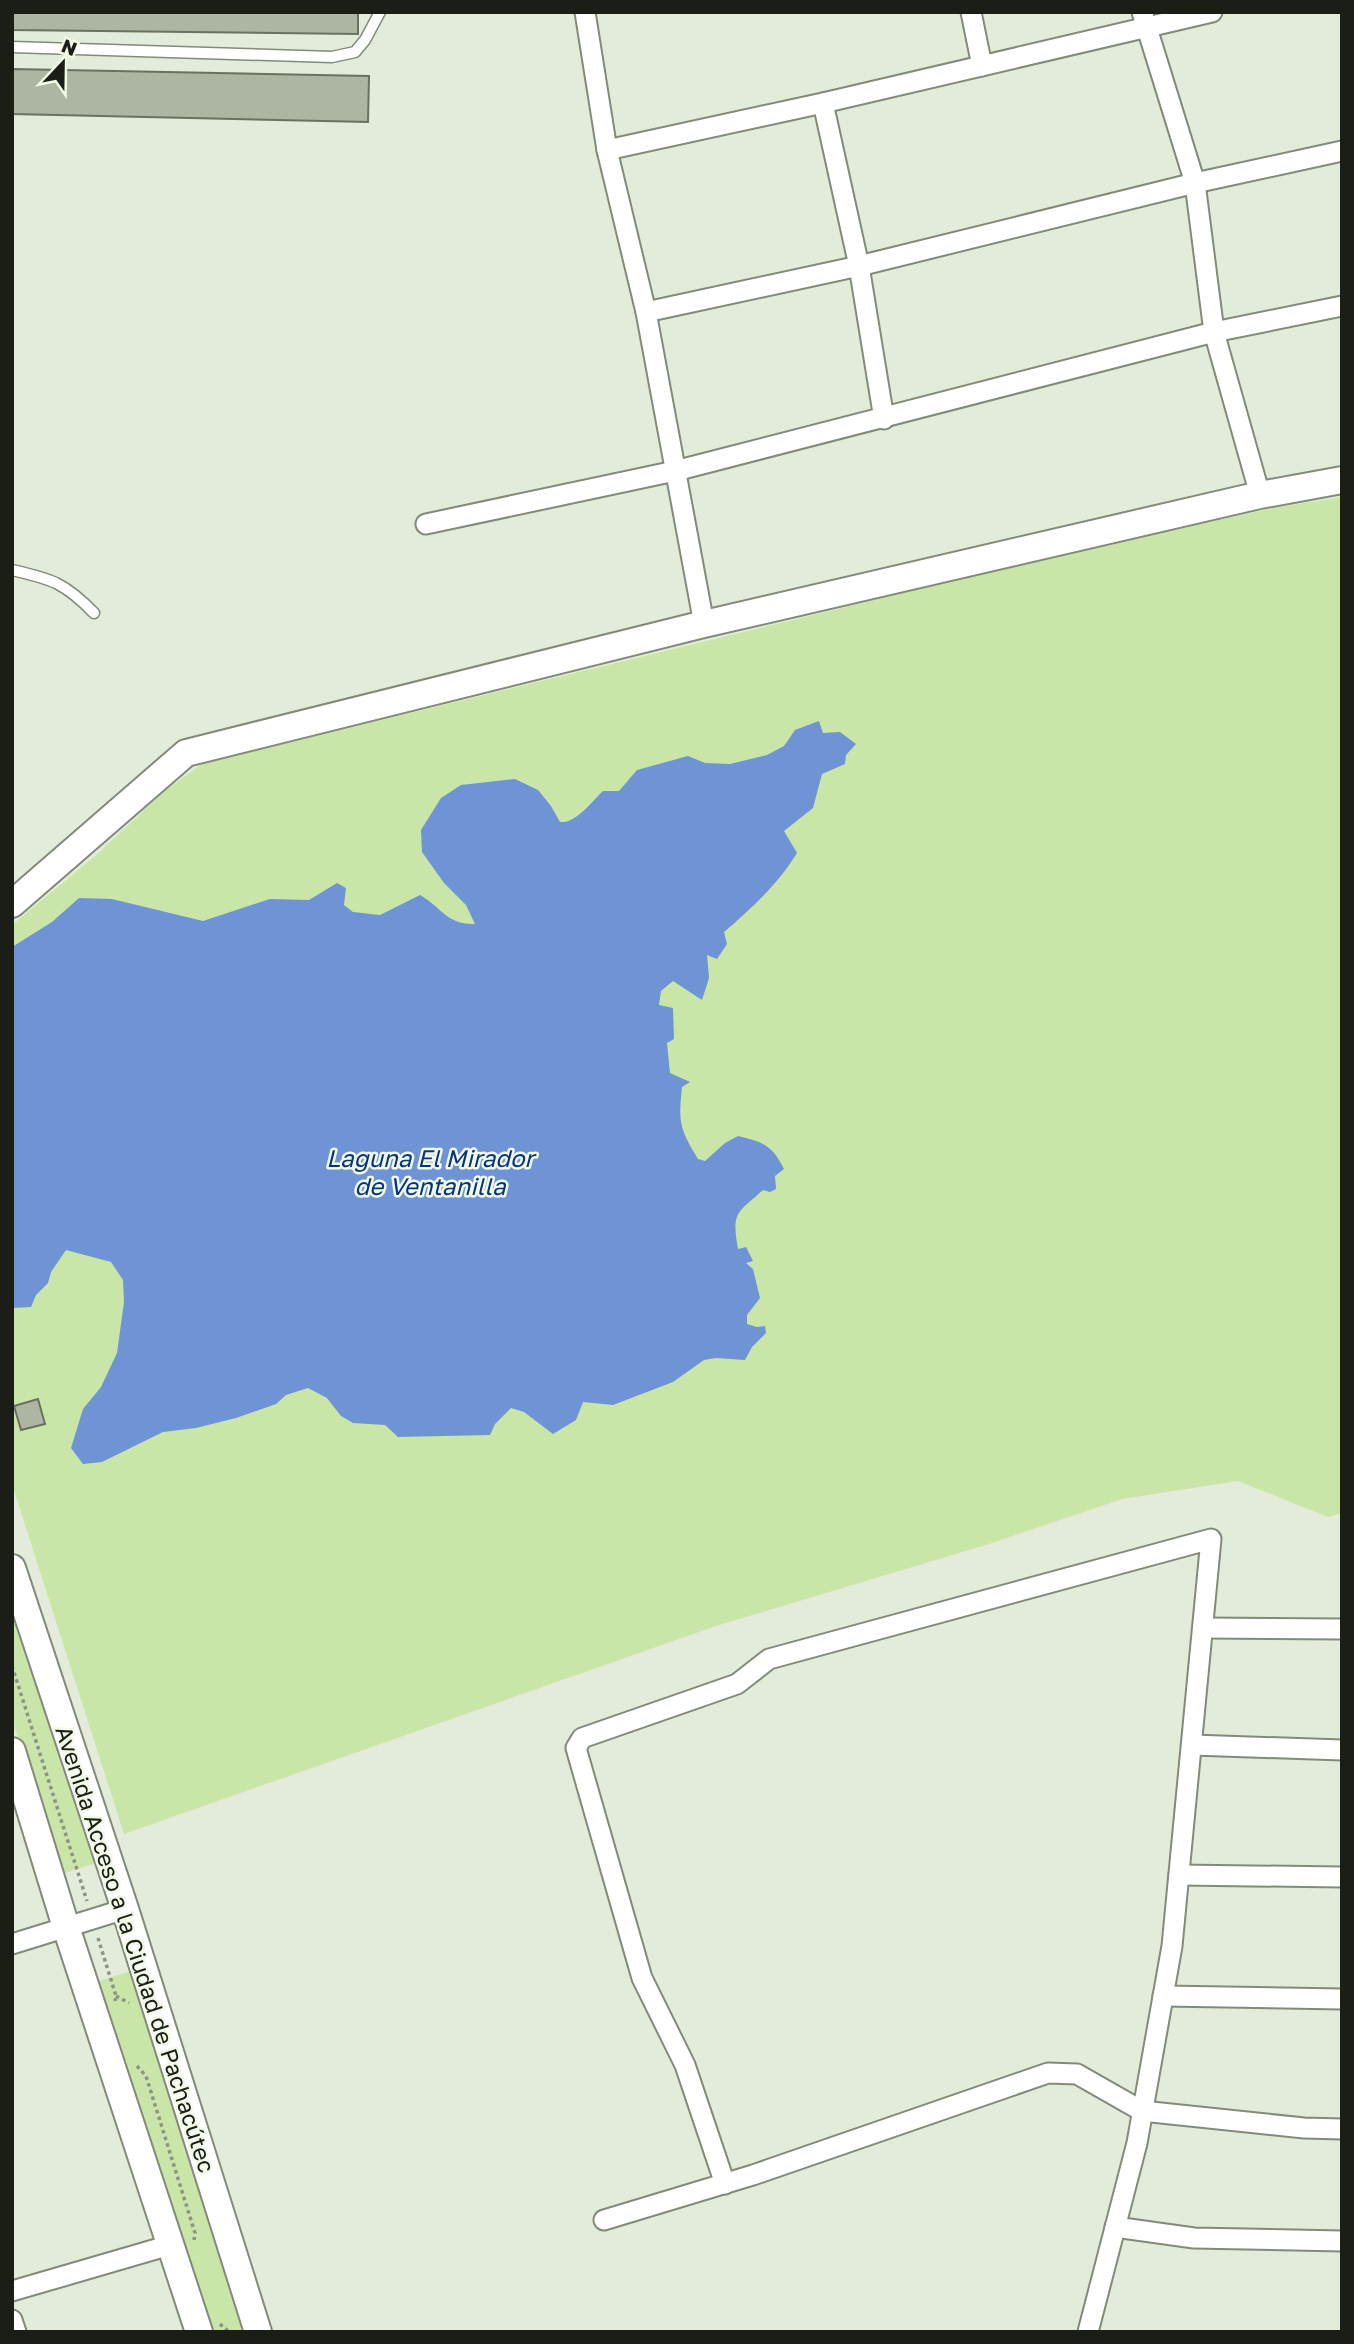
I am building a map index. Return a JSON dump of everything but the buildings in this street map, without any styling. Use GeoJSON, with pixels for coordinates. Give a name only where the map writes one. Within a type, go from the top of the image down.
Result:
{"type":"FeatureCollection","features":[{"type":"Feature","properties":{"kind":"main road"},"geometry":{"type":"LineString","coordinates":[[12,904],[186,753],[705,624],[1260,495],[1342,480]]}},
{"type":"Feature","properties":{"kind":"main road","name":"Avenida Acceso a la Ciudad de Pachacútec"},"geometry":{"type":"LineString","coordinates":[[12,1567],[140,1955],[258,2332]]}},
{"type":"Feature","properties":{"kind":"main road"},"geometry":{"type":"LineString","coordinates":[[12,1751],[66,1927],[182,2244],[205,2325]]}},
{"type":"Feature","properties":{"kind":"street"},"geometry":{"type":"LineString","coordinates":[[585,12],[607,150],[646,312],[705,624]]}},
{"type":"Feature","properties":{"kind":"street"},"geometry":{"type":"LineString","coordinates":[[971,12],[982,66]]}},
{"type":"Feature","properties":{"kind":"street"},"geometry":{"type":"LineString","coordinates":[[607,150],[982,66],[1144,20],[1212,12]]}},
{"type":"Feature","properties":{"kind":"street"},"geometry":{"type":"LineString","coordinates":[[1144,20],[1195,183],[1214,332],[1260,495]]}},
{"type":"Feature","properties":{"kind":"street"},"geometry":{"type":"LineString","coordinates":[[824,103],[859,266],[884,419]]}},
{"type":"Feature","properties":{"kind":"street"},"geometry":{"type":"LineString","coordinates":[[646,312],[859,266],[1195,183],[1342,151]]}},
{"type":"Feature","properties":{"kind":"street"},"geometry":{"type":"LineString","coordinates":[[426,524],[675,471],[1214,332],[1342,306]]}},
{"type":"Feature","properties":{"kind":"street"},"geometry":{"type":"LineString","coordinates":[[724,2184],[685,2064],[642,1978],[576,1748],[582,1738],[737,1684],[769,1659],[1211,1539],[1172,1946],[1137,2143],[1088,2332]]}},
{"type":"Feature","properties":{"kind":"street"},"geometry":{"type":"LineString","coordinates":[[1203,1628],[1342,1629]]}},
{"type":"Feature","properties":{"kind":"street"},"geometry":{"type":"LineString","coordinates":[[1192,1745],[1342,1750]]}},
{"type":"Feature","properties":{"kind":"street"},"geometry":{"type":"LineString","coordinates":[[1179,1875],[1342,1877]]}},
{"type":"Feature","properties":{"kind":"street"},"geometry":{"type":"LineString","coordinates":[[12,1944],[125,1909]]}},
{"type":"Feature","properties":{"kind":"street"},"geometry":{"type":"LineString","coordinates":[[1163,1996],[1342,1999]]}},
{"type":"Feature","properties":{"kind":"street"},"geometry":{"type":"LineString","coordinates":[[604,2220],[724,2184],[1048,2073],[1077,2074],[1142,2111],[1304,2128],[1342,2129]]}},
{"type":"Feature","properties":{"kind":"street"},"geometry":{"type":"LineString","coordinates":[[1115,2227],[1194,2238],[1342,2241]]}},
{"type":"Feature","properties":{"kind":"street"},"geometry":{"type":"LineString","coordinates":[[12,2291],[182,2244]]}},
{"type":"Feature","properties":{"kind":"street"},"geometry":{"type":"LineString","coordinates":[[12,2320],[16,2332]]}},
{"type":"Feature","properties":{"kind":"lane"},"geometry":{"type":"LineString","coordinates":[[12,47],[332,57],[355,52],[365,40],[380,12]]}},
{"type":"Feature","properties":{"kind":"lane"},"geometry":{"type":"LineString","coordinates":[[12,570],[50,579],[77,595],[93,613]]}},
{"type":"Feature","properties":{"kind":"path"},"geometry":{"type":"LineString","coordinates":[[12,1666],[93,1919],[116,1996],[115,2004]]}},
{"type":"Feature","properties":{"kind":"path"},"geometry":{"type":"LineString","coordinates":[[107,1966],[140,1955]]}},
{"type":"Feature","properties":{"kind":"path"},"geometry":{"type":"LineString","coordinates":[[130,2060],[146,2076],[195,2232],[182,2244]]}},
{"type":"Feature","properties":{"kind":"path"},"geometry":{"type":"LineString","coordinates":[[205,2325],[229,2332]]}},
{"type":"Feature","properties":{"kind":"green space"},"geometry":{"type":"Polygon","coordinates":[[[1342,497],[1342,1513],[1328,1517],[1238,1481],[1122,1499],[989,1544],[716,1626],[124,1834],[12,1484],[12,925],[95,856],[166,790],[202,764],[1071,552],[1274,508],[1342,497]]]}},
{"type":"Feature","properties":{"kind":"green space"},"geometry":{"type":"Polygon","coordinates":[[[12,1596],[99,1862],[62,1874],[12,1719],[12,1596]]]}},
{"type":"Feature","properties":{"kind":"green space"},"geometry":{"type":"Polygon","coordinates":[[[134,1970],[250,2332],[208,2332],[96,1982],[134,1970]]]}},
{"type":"Feature","properties":{"kind":"water","name":"Laguna El Mirador de Ventanilla"},"geometry":{"type":"Polygon","coordinates":[[[819,721],[823,733],[840,732],[856,744],[846,755],[845,764],[822,774],[813,808],[784,831],[797,853],[764,895],[724,932],[727,944],[717,959],[707,955],[709,978],[702,1000],[673,981],[661,991],[659,1005],[673,1008],[674,1039],[667,1043],[670,1073],[690,1082],[682,1087],[680,1109],[684,1133],[698,1159],[705,1161],[725,1143],[738,1136],[766,1146],[784,1169],[775,1176],[776,1189],[770,1192],[763,1190],[742,1209],[736,1220],[738,1249],[746,1247],[753,1261],[746,1263],[753,1269],[760,1298],[747,1315],[747,1324],[765,1326],[766,1333],[752,1347],[745,1360],[704,1360],[673,1382],[613,1405],[583,1402],[576,1420],[553,1434],[524,1412],[511,1408],[495,1424],[490,1435],[398,1437],[385,1425],[353,1423],[341,1416],[327,1398],[308,1388],[286,1395],[276,1404],[236,1418],[196,1428],[163,1432],[102,1462],[83,1464],[71,1448],[83,1409],[101,1387],[117,1353],[124,1302],[123,1280],[111,1262],[66,1250],[31,1307],[12,1308],[12,947],[52,922],[79,898],[112,899],[203,921],[270,899],[309,900],[337,883],[346,888],[344,905],[353,912],[380,915],[420,895],[451,919],[475,924],[466,905],[444,883],[422,852],[421,830],[441,798],[461,785],[515,779],[538,790],[560,822],[566,822],[578,816],[603,791],[619,791],[637,770],[688,756],[705,763],[730,764],[767,755],[784,746],[795,730],[819,721]]]}}]}
